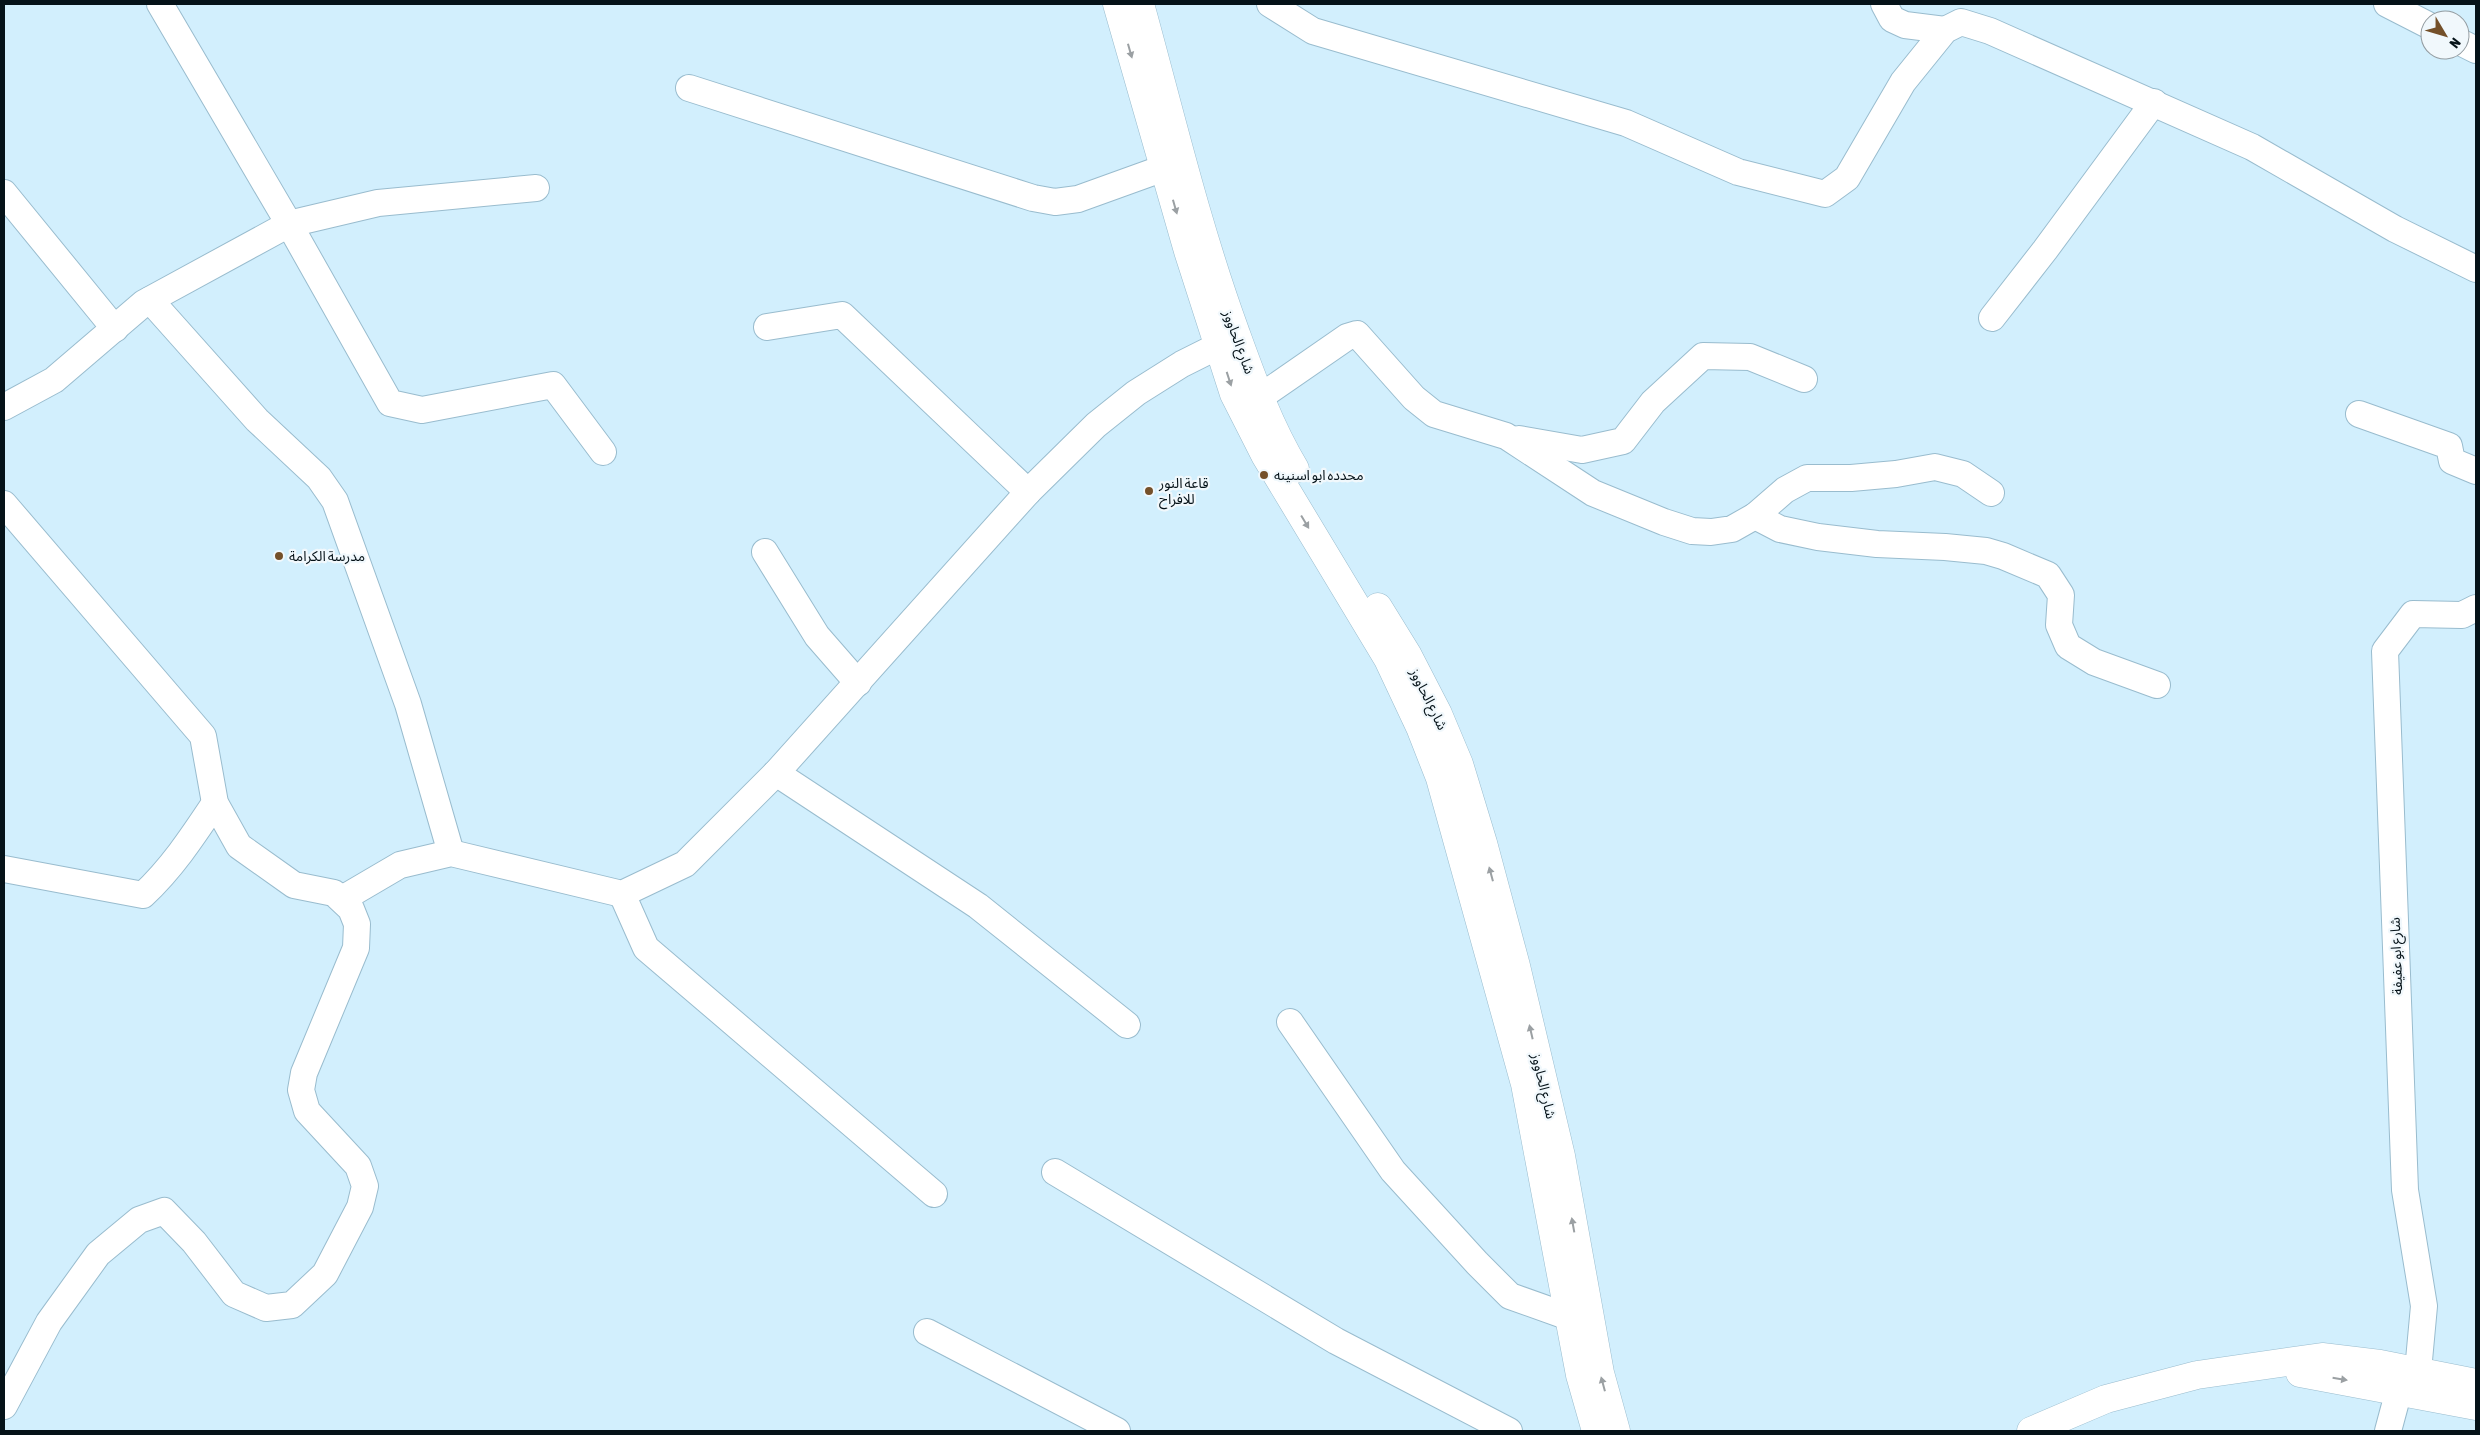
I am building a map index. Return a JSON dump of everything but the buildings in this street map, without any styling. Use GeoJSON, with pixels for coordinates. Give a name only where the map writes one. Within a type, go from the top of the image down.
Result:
{"type":"FeatureCollection","features":[{"type":"Feature","properties":{"kind":"main road"},"geometry":{"type":"LineString","coordinates":[[1117,4],[1164,168],[1234,394],[1251,403],[1265,455],[1388,659],[1420,727],[1440,778],[1525,1084],[1580,1375],[1596,1431]]}},
{"type":"Feature","properties":{"kind":"main road","name":"شارع الحاووز"},"geometry":{"type":"LineString","coordinates":[[1140,4],[1210,262],[1251,403],[1282,449],[1407,654],[1438,714],[1459,764],[1483,843],[1516,966],[1561,1156],[1600,1373],[1616,1431]]}},
{"type":"Feature","properties":{"kind":"main road"},"geometry":{"type":"LineString","coordinates":[[2031,1431],[2106,1399],[2197,1374],[2322,1357],[2418,1371],[2476,1383]]}},
{"type":"Feature","properties":{"kind":"main road"},"geometry":{"type":"LineString","coordinates":[[2257,1366],[2399,1390],[2476,1406]]}},
{"type":"Feature","properties":{"kind":"street"},"geometry":{"type":"LineString","coordinates":[[160,4],[289,224],[390,403],[422,410],[552,385],[603,452]]}},
{"type":"Feature","properties":{"kind":"street"},"geometry":{"type":"LineString","coordinates":[[1270,4],[1313,31],[1626,123],[1738,172],[1824,194],[1846,178],[1903,82],[1945,30],[1961,22],[1990,31],[2252,147],[2395,229],[2476,269]]}},
{"type":"Feature","properties":{"kind":"street"},"geometry":{"type":"LineString","coordinates":[[1884,4],[1892,19],[1905,25],[1945,30]]}},
{"type":"Feature","properties":{"kind":"street"},"geometry":{"type":"LineString","coordinates":[[2387,4],[2420,21]]}},
{"type":"Feature","properties":{"kind":"street"},"geometry":{"type":"LineString","coordinates":[[689,88],[1033,198],[1055,202],[1078,199],[1164,168]]}},
{"type":"Feature","properties":{"kind":"street"},"geometry":{"type":"LineString","coordinates":[[1992,318],[2046,250],[2154,102]]}},
{"type":"Feature","properties":{"kind":"street"},"geometry":{"type":"LineString","coordinates":[[4,407],[54,380],[150,300],[289,224],[378,203],[536,188]]}},
{"type":"Feature","properties":{"kind":"street"},"geometry":{"type":"LineString","coordinates":[[4,193],[114,329]]}},
{"type":"Feature","properties":{"kind":"street"},"geometry":{"type":"LineString","coordinates":[[150,300],[257,420],[319,478],[335,501],[408,704],[451,853]]}},
{"type":"Feature","properties":{"kind":"street"},"geometry":{"type":"LineString","coordinates":[[768,327],[842,315],[1028,492]]}},
{"type":"Feature","properties":{"kind":"street"},"geometry":{"type":"LineString","coordinates":[[1251,403],[1347,337],[1357,334],[1414,398],[1434,414],[1506,436],[1582,450],[1623,441],[1654,402],[1703,356],[1750,357],[1804,379]]}},
{"type":"Feature","properties":{"kind":"street"},"geometry":{"type":"LineString","coordinates":[[342,899],[400,865],[451,853],[622,894],[685,864],[776,773],[1028,492],[1096,425],[1136,393],[1182,364],[1218,346]]}},
{"type":"Feature","properties":{"kind":"street"},"geometry":{"type":"LineString","coordinates":[[2359,414],[2449,446],[2452,462],[2476,471]]}},
{"type":"Feature","properties":{"kind":"street"},"geometry":{"type":"LineString","coordinates":[[1506,436],[1592,493],[1664,522],[1692,531],[1711,532],[1732,529],[1755,516],[1785,490],[1807,478],[1851,478],[1896,474],[1935,467],[1963,474],[1991,493]]}},
{"type":"Feature","properties":{"kind":"street"},"geometry":{"type":"LineString","coordinates":[[4,504],[203,736],[215,803],[239,846],[294,885],[334,893],[351,909],[357,924],[356,948],[304,1073],[301,1090],[307,1111],[358,1166],[365,1186],[360,1207],[325,1274],[292,1304],[266,1308],[234,1294],[194,1242],[164,1210],[139,1220],[98,1254],[49,1322],[4,1406]]}},
{"type":"Feature","properties":{"kind":"street"},"geometry":{"type":"LineString","coordinates":[[1755,516],[1780,529],[1818,537],[1877,544],[1945,546],[1986,551],[2003,556],[2048,575],[2061,596],[2059,625],[2068,646],[2094,662],[2157,685]]}},
{"type":"Feature","properties":{"kind":"street"},"geometry":{"type":"LineString","coordinates":[[765,552],[817,636],[858,683]]}},
{"type":"Feature","properties":{"kind":"street","name":"شارع ابو عفيفة"},"geometry":{"type":"LineString","coordinates":[[2418,1371],[2424,1306],[2405,1190],[2385,651],[2414,614],[2472,614]]}},
{"type":"Feature","properties":{"kind":"street"},"geometry":{"type":"LineString","coordinates":[[776,773],[978,906],[1127,1025]]}},
{"type":"Feature","properties":{"kind":"street"},"geometry":{"type":"LineString","coordinates":[[4,870],[143,895],[163,876],[175,861],[215,803]]}},
{"type":"Feature","properties":{"kind":"street"},"geometry":{"type":"LineString","coordinates":[[622,894],[646,948],[934,1194]]}},
{"type":"Feature","properties":{"kind":"street"},"geometry":{"type":"LineString","coordinates":[[1290,1022],[1393,1171],[1477,1263],[1510,1296],[1570,1317]]}},
{"type":"Feature","properties":{"kind":"street"},"geometry":{"type":"LineString","coordinates":[[1054,1172],[1336,1341],[1509,1431]]}},
{"type":"Feature","properties":{"kind":"street"},"geometry":{"type":"LineString","coordinates":[[927,1332],[1117,1431]]}},
{"type":"Feature","properties":{"kind":"street"},"geometry":{"type":"LineString","coordinates":[[2388,1431],[2399,1390]]}},
{"type":"Feature","properties":{"kind":"place","name":"محدده ابو اسنينه"},"geometry":{"type":"Point","coordinates":[1264,475]}},
{"type":"Feature","properties":{"kind":"place","name":"قاعة النور للافراح"},"geometry":{"type":"Point","coordinates":[1149,491]}},
{"type":"Feature","properties":{"kind":"place","name":"مدرسة الكرامة"},"geometry":{"type":"Point","coordinates":[279,556]}}]}
